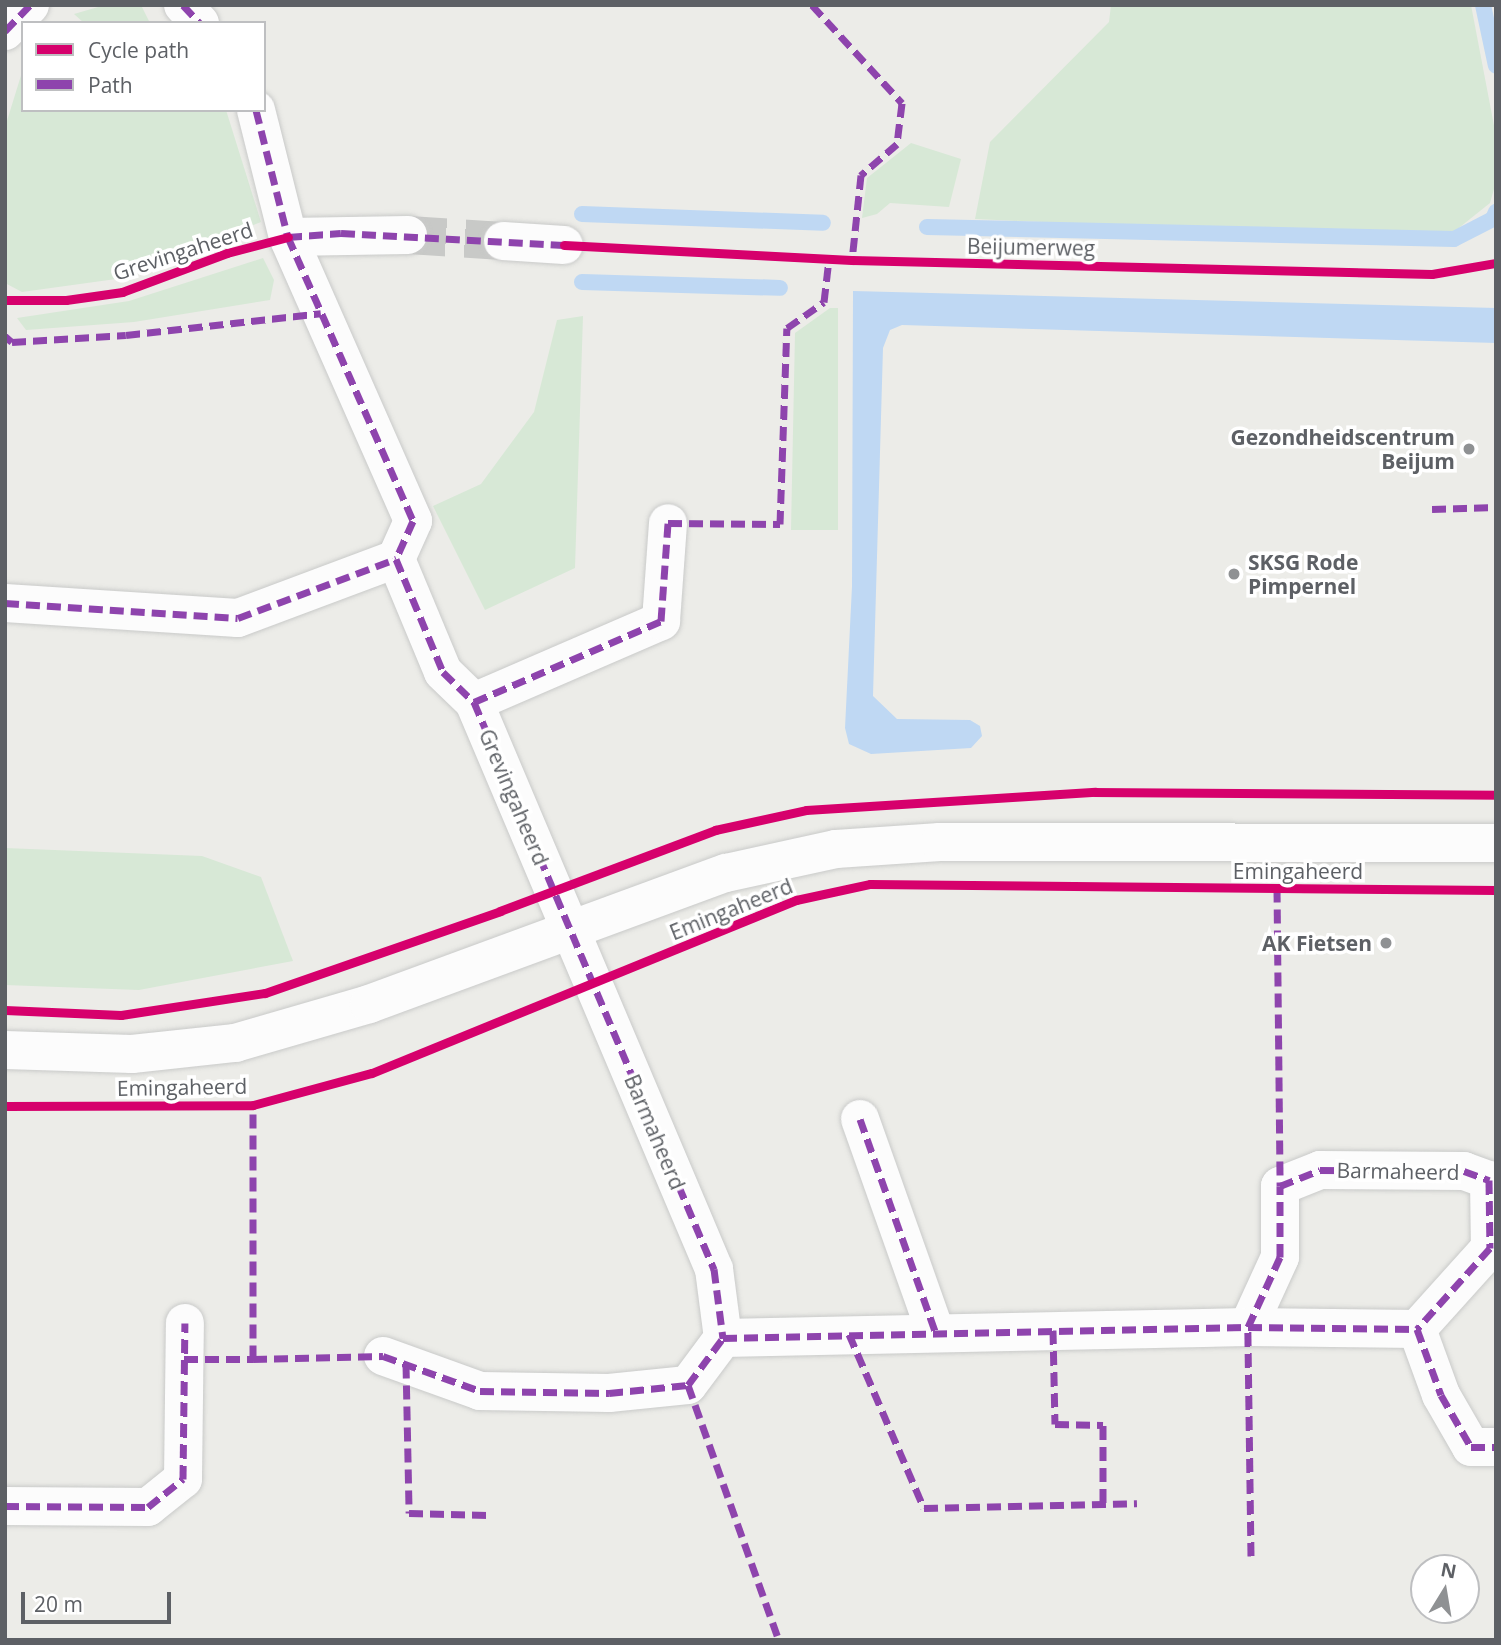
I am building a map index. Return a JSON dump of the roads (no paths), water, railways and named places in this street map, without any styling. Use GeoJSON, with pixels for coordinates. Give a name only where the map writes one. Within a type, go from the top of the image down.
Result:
{"type":"FeatureCollection","features":[{"type":"Feature","properties":{"kind":"street"},"geometry":{"type":"LineString","coordinates":[[5,31],[30,5]]}},
{"type":"Feature","properties":{"kind":"street"},"geometry":{"type":"LineString","coordinates":[[183,5],[198,21]]}},
{"type":"Feature","properties":{"kind":"street"},"geometry":{"type":"LineString","coordinates":[[5,603],[238,618],[396,559],[413,521],[288,237],[257,112]]}},
{"type":"Feature","properties":{"kind":"street"},"geometry":{"type":"LineString","coordinates":[[288,237],[408,235]]}},
{"type":"Feature","properties":{"kind":"street"},"geometry":{"type":"LineString","coordinates":[[503,242],[564,245]]}},
{"type":"Feature","properties":{"kind":"street","name":"Grevingaheerd"},"geometry":{"type":"LineString","coordinates":[[474,702],[661,621],[668,523]]}},
{"type":"Feature","properties":{"kind":"street","name":"Grevingaheerd"},"geometry":{"type":"LineString","coordinates":[[396,559],[443,672],[474,702],[569,932]]}},
{"type":"Feature","properties":{"kind":"street","name":"Emingaheerd"},"geometry":{"type":"LineString","coordinates":[[5,1051],[132,1054],[235,1043],[369,1004],[726,873],[836,849],[940,842],[1496,843]]}},
{"type":"Feature","properties":{"kind":"street","name":"Barmaheerd"},"geometry":{"type":"LineString","coordinates":[[569,932],[714,1269],[723,1338]]}},
{"type":"Feature","properties":{"kind":"street"},"geometry":{"type":"LineString","coordinates":[[860,1119],[935,1331]]}},
{"type":"Feature","properties":{"kind":"street","name":"Barmaheerd"},"geometry":{"type":"LineString","coordinates":[[1248,1327],[1280,1257],[1280,1186],[1320,1170],[1464,1171],[1489,1180],[1490,1248],[1417,1329]]}},
{"type":"Feature","properties":{"kind":"street"},"geometry":{"type":"LineString","coordinates":[[5,1506],[148,1507],[183,1479],[184,1323]]}},
{"type":"Feature","properties":{"kind":"street"},"geometry":{"type":"LineString","coordinates":[[383,1356],[480,1391],[609,1393],[688,1385],[723,1338],[935,1331],[1248,1327],[1417,1329],[1441,1395],[1471,1447],[1496,1447]]}},
{"type":"Feature","properties":{"kind":"water"},"geometry":{"type":"Polygon","coordinates":[[[853,291],[1496,308],[1496,343],[902,325],[890,330],[883,348],[873,696],[897,719],[970,720],[980,726],[982,736],[971,748],[871,754],[849,744],[845,728],[852,586],[853,291]]]}},
{"type":"Feature","properties":{"kind":"waterway"},"geometry":{"type":"LineString","coordinates":[[1483,5],[1496,66]]}},
{"type":"Feature","properties":{"kind":"waterway"},"geometry":{"type":"LineString","coordinates":[[927,227],[1454,239],[1493,219],[1496,212]]}},
{"type":"Feature","properties":{"kind":"waterway"},"geometry":{"type":"LineString","coordinates":[[582,214],[823,223]]}},
{"type":"Feature","properties":{"kind":"waterway"},"geometry":{"type":"LineString","coordinates":[[582,282],[780,288]]}},
{"type":"Feature","properties":{"kind":"tunnel"},"geometry":{"type":"LineString","coordinates":[[408,235],[503,241]]}},
{"type":"Feature","properties":{"kind":"place","name":"Gezondheidscentrum Beijum"},"geometry":{"type":"Point","coordinates":[1469,449]}},
{"type":"Feature","properties":{"kind":"place","name":"SKSG Rode Pimpernel"},"geometry":{"type":"Point","coordinates":[1234,574]}},
{"type":"Feature","properties":{"kind":"place","name":"AK Fietsen"},"geometry":{"type":"Point","coordinates":[1386,943]}}]}
